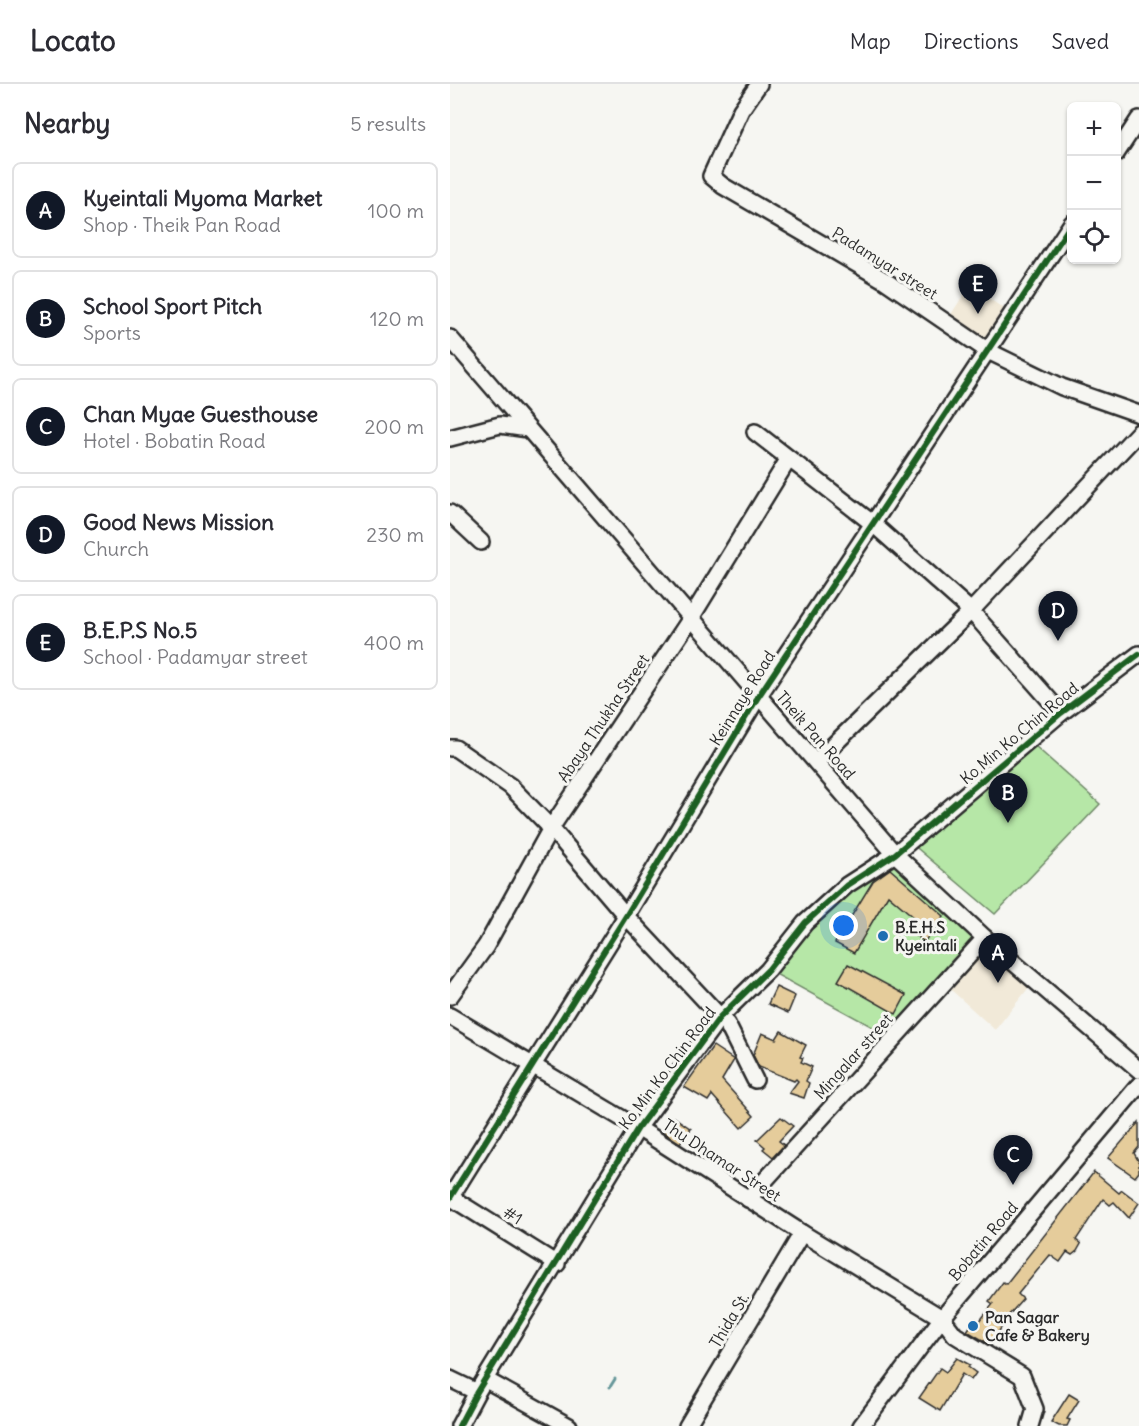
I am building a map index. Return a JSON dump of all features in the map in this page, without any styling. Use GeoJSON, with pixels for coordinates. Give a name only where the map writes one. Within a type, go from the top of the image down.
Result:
{"type":"FeatureCollection","features":[{"type":"Feature","properties":{"kind":"street","name":"Padamyar street"},"geometry":{"type":"LineString","coordinates":[[759,84],[741,110],[711,177],[884,280],[988,351],[1062,387],[1139,414]]}},
{"type":"Feature","properties":{"kind":"street"},"geometry":{"type":"LineString","coordinates":[[1121,146],[1139,119]]}},
{"type":"Feature","properties":{"kind":"street","name":"Keinnaye Road"},"geometry":{"type":"LineString","coordinates":[[450,1198],[626,916],[758,697],[1067,229]]}},
{"type":"Feature","properties":{"kind":"street","name":"Theik Pan Road"},"geometry":{"type":"LineString","coordinates":[[450,338],[895,854],[985,938],[1139,1070]]}},
{"type":"Feature","properties":{"kind":"street"},"geometry":{"type":"LineString","coordinates":[[450,438],[500,425],[528,429]]}},
{"type":"Feature","properties":{"kind":"street"},"geometry":{"type":"LineString","coordinates":[[755,432],[872,524],[971,611],[1061,713]]}},
{"type":"Feature","properties":{"kind":"street"},"geometry":{"type":"LineString","coordinates":[[816,762],[971,611],[1139,432]]}},
{"type":"Feature","properties":{"kind":"street","name":"Abaya Thukha Street"},"geometry":{"type":"LineString","coordinates":[[450,996],[486,946],[551,828],[691,618],[788,460]]}},
{"type":"Feature","properties":{"kind":"street"},"geometry":{"type":"LineString","coordinates":[[450,513],[481,542]]}},
{"type":"Feature","properties":{"kind":"street","name":"Ko Min Ko Chin Road"},"geometry":{"type":"LineString","coordinates":[[459,1426],[638,1128],[720,1017],[768,970],[805,923],[847,885],[895,854],[1061,713],[1139,654]]}},
{"type":"Feature","properties":{"kind":"street"},"geometry":{"type":"LineString","coordinates":[[450,748],[455,748],[510,786],[551,828],[626,916],[727,1024],[755,1080]]}},
{"type":"Feature","properties":{"kind":"street","name":"Mingalar street"},"geometry":{"type":"LineString","coordinates":[[748,1199],[985,938]]}},
{"type":"Feature","properties":{"kind":"street","name":"Thu Dhamar Street"},"geometry":{"type":"LineString","coordinates":[[450,1016],[532,1067],[638,1128],[802,1233],[942,1318],[955,1335],[1022,1376],[1035,1409],[1030,1426]]}},
{"type":"Feature","properties":{"kind":"street","name":"Bobatin Road"},"geometry":{"type":"LineString","coordinates":[[861,1426],[942,1318],[1139,1085]]}},
{"type":"Feature","properties":{"kind":"street","name":"#1"},"geometry":{"type":"LineString","coordinates":[[450,1198],[557,1264]]}},
{"type":"Feature","properties":{"kind":"street","name":"Thida St."},"geometry":{"type":"LineString","coordinates":[[687,1426],[802,1233]]}},
{"type":"Feature","properties":{"kind":"street"},"geometry":{"type":"LineString","coordinates":[[450,1379],[482,1386],[569,1426]]}},
{"type":"Feature","properties":{"kind":"shaded area"},"geometry":{"type":"Polygon","coordinates":[[[969,286],[1008,311],[988,343],[950,316],[969,286]]]}},
{"type":"Feature","properties":{"kind":"shaded area"},"geometry":{"type":"Polygon","coordinates":[[[990,941],[1034,981],[995,1030],[948,987],[990,941]]]}},
{"type":"Feature","properties":{"kind":"green space"},"geometry":{"type":"Polygon","coordinates":[[[1034,745],[1100,804],[995,914],[911,843],[1034,745]]]}},
{"type":"Feature","properties":{"kind":"green space"},"geometry":{"type":"Polygon","coordinates":[[[887,853],[979,934],[889,1036],[770,971],[805,923],[887,853]]]}},
{"type":"Feature","properties":{"kind":"building"},"geometry":{"type":"Polygon","coordinates":[[[890,869],[944,916],[924,942],[907,928],[915,918],[888,895],[854,953],[835,943],[873,881],[890,869]]]}},
{"type":"Feature","properties":{"kind":"building"},"geometry":{"type":"Polygon","coordinates":[[[848,964],[906,995],[896,1014],[838,981],[848,964]]]}},
{"type":"Feature","properties":{"kind":"building"},"geometry":{"type":"Polygon","coordinates":[[[776,987],[795,996],[788,1013],[768,1004],[776,987]]]}},
{"type":"Feature","properties":{"kind":"building"},"geometry":{"type":"Polygon","coordinates":[[[781,1031],[806,1045],[800,1057],[803,1058],[801,1062],[812,1067],[806,1081],[809,1083],[804,1098],[789,1093],[798,1081],[796,1079],[794,1081],[759,1067],[753,1055],[762,1033],[776,1039],[781,1031]]]}},
{"type":"Feature","properties":{"kind":"building"},"geometry":{"type":"Polygon","coordinates":[[[713,1046],[734,1060],[722,1080],[754,1116],[741,1128],[712,1095],[708,1101],[684,1087],[713,1046]]]}},
{"type":"Feature","properties":{"kind":"building"},"geometry":{"type":"Polygon","coordinates":[[[674,1117],[691,1129],[680,1143],[663,1132],[674,1117]]]}},
{"type":"Feature","properties":{"kind":"building"},"geometry":{"type":"Polygon","coordinates":[[[781,1117],[793,1126],[779,1141],[784,1145],[773,1157],[757,1140],[781,1117]]]}},
{"type":"Feature","properties":{"kind":"building"},"geometry":{"type":"Polygon","coordinates":[[[1139,1122],[1139,1147],[1134,1153],[1139,1162],[1139,1172],[1135,1177],[1108,1158],[1139,1122]]]}},
{"type":"Feature","properties":{"kind":"building"},"geometry":{"type":"Polygon","coordinates":[[[1094,1172],[1119,1193],[1122,1190],[1139,1203],[1129,1218],[1114,1202],[1110,1205],[1103,1199],[1076,1240],[1081,1244],[1077,1251],[1072,1255],[1067,1252],[1060,1262],[1050,1255],[1018,1294],[1023,1299],[1008,1316],[991,1345],[967,1331],[975,1319],[979,1322],[993,1304],[989,1301],[1003,1282],[1006,1284],[1094,1172]]]}},
{"type":"Feature","properties":{"kind":"building"},"geometry":{"type":"Polygon","coordinates":[[[957,1358],[970,1365],[968,1367],[976,1373],[971,1380],[962,1374],[940,1411],[919,1398],[940,1368],[946,1372],[957,1358]]]}},
{"type":"Feature","properties":{"kind":"building"},"geometry":{"type":"Polygon","coordinates":[[[1069,1394],[1079,1400],[1067,1419],[1070,1420],[1067,1426],[1059,1426],[1051,1422],[1069,1394]]]}},
{"type":"Feature","properties":{"kind":"waterway"},"geometry":{"type":"LineString","coordinates":[[610,1387],[615,1379]]}},
{"type":"Feature","properties":{"kind":"cycle path"},"geometry":{"type":"LineString","coordinates":[[450,1198],[626,916],[758,697],[1067,231]]}},
{"type":"Feature","properties":{"kind":"cycle path"},"geometry":{"type":"LineString","coordinates":[[459,1426],[477,1392],[638,1128],[720,1017],[768,970],[805,923],[847,885],[895,854],[1061,713],[1139,654]]}},
{"type":"Feature","properties":{"kind":"place","name":"B.E.P.S No.5"},"geometry":{"type":"Point","coordinates":[978,314]}},
{"type":"Feature","properties":{"kind":"place","name":"Good News Mission"},"geometry":{"type":"Point","coordinates":[1058,641]}},
{"type":"Feature","properties":{"kind":"place","name":"School Sport Pitch"},"geometry":{"type":"Point","coordinates":[1008,823]}},
{"type":"Feature","properties":{"kind":"place","name":"B.E.H.S Kyeintali"},"geometry":{"type":"Point","coordinates":[883,936]}},
{"type":"Feature","properties":{"kind":"place","name":"Kyeintali Myoma Market"},"geometry":{"type":"Point","coordinates":[998,983]}},
{"type":"Feature","properties":{"kind":"place","name":"Chan Myae Guesthouse"},"geometry":{"type":"Point","coordinates":[1013,1185]}},
{"type":"Feature","properties":{"kind":"place","name":"Pan Sagar Cafe & Bakery"},"geometry":{"type":"Point","coordinates":[973,1326]}}]}
